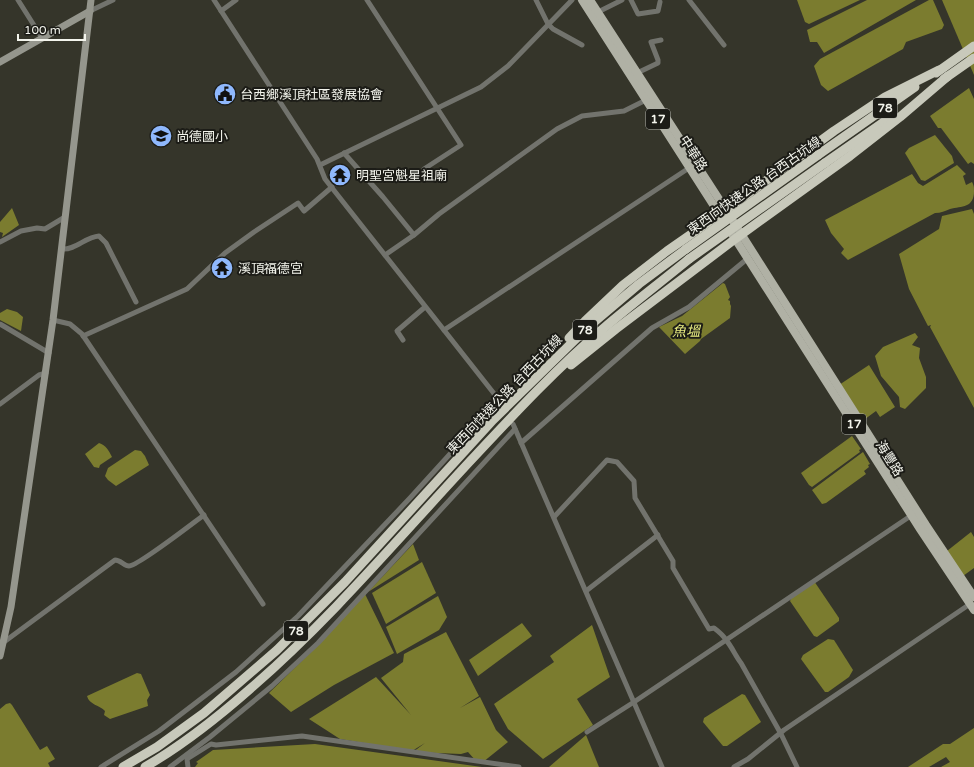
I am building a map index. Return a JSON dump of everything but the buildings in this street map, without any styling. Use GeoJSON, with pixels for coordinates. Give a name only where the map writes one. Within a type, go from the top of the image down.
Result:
{"type":"FeatureCollection","features":[{"type":"Feature","properties":{"kind":"highway","name":"東西向快速公路 台西古坑線"},"geometry":{"type":"LineString","coordinates":[[123,767],[157,747],[204,713],[277,650],[345,582],[493,420],[587,328],[639,284],[818,155],[974,46]]}},
{"type":"Feature","properties":{"kind":"highway","name":"東西向快速公路 台西古坑線"},"geometry":{"type":"LineString","coordinates":[[145,767],[169,753],[220,716],[283,660],[341,603],[553,374],[598,333],[689,259],[974,58]]}},
{"type":"Feature","properties":{"kind":"highway"},"geometry":{"type":"LineString","coordinates":[[493,420],[585,321],[623,285],[667,251],[834,131],[885,97],[939,70]]}},
{"type":"Feature","properties":{"kind":"highway"},"geometry":{"type":"LineString","coordinates":[[504,426],[571,365],[616,329],[738,237],[850,156],[900,117],[948,76]]}},
{"type":"Feature","properties":{"kind":"main road","name":"中華路"},"geometry":{"type":"LineString","coordinates":[[582,0],[689,168],[723,212]]}},
{"type":"Feature","properties":{"kind":"main road","name":"中華路"},"geometry":{"type":"LineString","coordinates":[[590,0],[738,237]]}},
{"type":"Feature","properties":{"kind":"main road","name":"海豐路"},"geometry":{"type":"LineString","coordinates":[[738,237],[747,258],[912,516],[973,604]]}},
{"type":"Feature","properties":{"kind":"main road","name":"海豐路"},"geometry":{"type":"LineString","coordinates":[[738,237],[973,604]]}},
{"type":"Feature","properties":{"kind":"street"},"geometry":{"type":"LineString","coordinates":[[18,0],[42,38]]}},
{"type":"Feature","properties":{"kind":"street"},"geometry":{"type":"LineString","coordinates":[[0,656],[12,606],[46,373],[91,0]]}},
{"type":"Feature","properties":{"kind":"street"},"geometry":{"type":"LineString","coordinates":[[0,62],[112,0]]}},
{"type":"Feature","properties":{"kind":"street"},"geometry":{"type":"LineString","coordinates":[[214,0],[317,159],[325,179],[503,404]]}},
{"type":"Feature","properties":{"kind":"street"},"geometry":{"type":"LineString","coordinates":[[220,11],[236,0]]}},
{"type":"Feature","properties":{"kind":"street"},"geometry":{"type":"LineString","coordinates":[[367,0],[461,145],[424,169]]}},
{"type":"Feature","properties":{"kind":"street"},"geometry":{"type":"LineString","coordinates":[[536,0],[548,24],[553,29],[582,45]]}},
{"type":"Feature","properties":{"kind":"street"},"geometry":{"type":"LineString","coordinates":[[320,165],[481,87],[508,66],[572,0]]}},
{"type":"Feature","properties":{"kind":"street"},"geometry":{"type":"LineString","coordinates":[[598,12],[622,0]]}},
{"type":"Feature","properties":{"kind":"street"},"geometry":{"type":"LineString","coordinates":[[631,0],[638,14],[658,11],[660,2]]}},
{"type":"Feature","properties":{"kind":"street"},"geometry":{"type":"LineString","coordinates":[[689,0],[724,46]]}},
{"type":"Feature","properties":{"kind":"street"},"geometry":{"type":"LineString","coordinates":[[637,73],[658,63],[651,42],[661,40]]}},
{"type":"Feature","properties":{"kind":"street"},"geometry":{"type":"LineString","coordinates":[[385,255],[557,129],[582,116],[624,111],[646,100]]}},
{"type":"Feature","properties":{"kind":"street"},"geometry":{"type":"LineString","coordinates":[[344,154],[383,197],[414,235]]}},
{"type":"Feature","properties":{"kind":"street"},"geometry":{"type":"LineString","coordinates":[[444,330],[689,168]]}},
{"type":"Feature","properties":{"kind":"street"},"geometry":{"type":"LineString","coordinates":[[83,336],[187,289],[225,253],[254,232],[298,203],[304,211],[332,188]]}},
{"type":"Feature","properties":{"kind":"street"},"geometry":{"type":"LineString","coordinates":[[0,242],[21,231],[37,228],[45,229],[65,217]]}},
{"type":"Feature","properties":{"kind":"street"},"geometry":{"type":"LineString","coordinates":[[62,249],[69,249],[93,236],[99,236],[106,243],[136,302]]}},
{"type":"Feature","properties":{"kind":"street"},"geometry":{"type":"LineString","coordinates":[[521,442],[652,328],[690,307],[747,258]]}},
{"type":"Feature","properties":{"kind":"street"},"geometry":{"type":"LineString","coordinates":[[403,340],[397,331],[425,307]]}},
{"type":"Feature","properties":{"kind":"street"},"geometry":{"type":"LineString","coordinates":[[53,320],[70,324],[83,336],[263,604]]}},
{"type":"Feature","properties":{"kind":"street"},"geometry":{"type":"LineString","coordinates":[[0,324],[48,353]]}},
{"type":"Feature","properties":{"kind":"street"},"geometry":{"type":"LineString","coordinates":[[0,404],[39,375],[46,373]]}},
{"type":"Feature","properties":{"kind":"street"},"geometry":{"type":"LineString","coordinates":[[101,767],[159,731],[236,672],[298,616],[406,503],[500,399]]}},
{"type":"Feature","properties":{"kind":"street"},"geometry":{"type":"LineString","coordinates":[[513,424],[662,767]]}},
{"type":"Feature","properties":{"kind":"street"},"geometry":{"type":"LineString","coordinates":[[170,767],[210,737],[272,686],[318,643],[515,429]]}},
{"type":"Feature","properties":{"kind":"street"},"geometry":{"type":"LineString","coordinates":[[554,517],[606,460],[617,462],[634,481],[634,498],[673,561],[673,568],[709,629],[714,628],[726,640],[781,734],[797,767]]}},
{"type":"Feature","properties":{"kind":"street"},"geometry":{"type":"LineString","coordinates":[[4,642],[115,560],[119,560],[130,566],[135,564],[204,515]]}},
{"type":"Feature","properties":{"kind":"street"},"geometry":{"type":"LineString","coordinates":[[587,732],[912,516]]}},
{"type":"Feature","properties":{"kind":"street"},"geometry":{"type":"LineString","coordinates":[[586,591],[658,535]]}},
{"type":"Feature","properties":{"kind":"street"},"geometry":{"type":"LineString","coordinates":[[734,767],[748,759],[781,734],[973,604]]}},
{"type":"Feature","properties":{"kind":"street"},"geometry":{"type":"LineString","coordinates":[[188,767],[186,759],[211,744],[216,745],[302,736],[519,767]]}},
{"type":"Feature","properties":{"kind":"water"},"geometry":{"type":"Polygon","coordinates":[[[797,0],[860,0],[809,24],[805,22],[797,0]]]}},
{"type":"Feature","properties":{"kind":"water"},"geometry":{"type":"Polygon","coordinates":[[[867,0],[916,0],[824,53],[817,42],[810,42],[807,30],[867,0]]]}},
{"type":"Feature","properties":{"kind":"water"},"geometry":{"type":"Polygon","coordinates":[[[929,0],[933,0],[944,25],[942,29],[906,42],[903,49],[828,91],[821,85],[814,66],[820,59],[929,0]]]}},
{"type":"Feature","properties":{"kind":"water"},"geometry":{"type":"Polygon","coordinates":[[[942,0],[974,0],[974,75],[942,0]]]}},
{"type":"Feature","properties":{"kind":"water"},"geometry":{"type":"Polygon","coordinates":[[[969,88],[974,99],[974,164],[971,162],[968,164],[930,116],[969,88]]]}},
{"type":"Feature","properties":{"kind":"water"},"geometry":{"type":"Polygon","coordinates":[[[935,135],[952,156],[954,163],[925,181],[921,180],[905,153],[909,148],[935,135]]]}},
{"type":"Feature","properties":{"kind":"water"},"geometry":{"type":"Polygon","coordinates":[[[957,165],[966,174],[963,176],[966,185],[972,182],[974,186],[973,197],[970,203],[935,213],[848,260],[841,253],[844,249],[831,233],[825,220],[912,174],[918,183],[923,186],[957,165]]]}},
{"type":"Feature","properties":{"kind":"water"},"geometry":{"type":"Polygon","coordinates":[[[12,208],[19,225],[2,237],[3,233],[0,232],[0,222],[12,208]]]}},
{"type":"Feature","properties":{"kind":"water"},"geometry":{"type":"Polygon","coordinates":[[[972,209],[974,214],[974,408],[930,327],[931,325],[928,326],[909,289],[899,254],[939,229],[942,216],[972,209]]]}},
{"type":"Feature","properties":{"kind":"water","name":"魚塭"},"geometry":{"type":"Polygon","coordinates":[[[723,283],[725,284],[730,297],[728,300],[730,301],[731,306],[730,318],[701,339],[685,354],[659,327],[682,316],[723,283]]]}},
{"type":"Feature","properties":{"kind":"water"},"geometry":{"type":"Polygon","coordinates":[[[7,309],[17,312],[23,317],[21,331],[0,320],[0,313],[7,309]]]}},
{"type":"Feature","properties":{"kind":"water"},"geometry":{"type":"Polygon","coordinates":[[[915,333],[918,337],[912,345],[920,348],[919,358],[926,377],[926,388],[905,409],[900,407],[899,397],[881,376],[875,356],[883,347],[915,333]]]}},
{"type":"Feature","properties":{"kind":"water"},"geometry":{"type":"Polygon","coordinates":[[[869,365],[895,407],[880,417],[876,411],[861,422],[839,385],[869,365]]]}},
{"type":"Feature","properties":{"kind":"water"},"geometry":{"type":"Polygon","coordinates":[[[852,436],[861,449],[859,450],[860,452],[812,487],[809,485],[801,473],[852,436]]]}},
{"type":"Feature","properties":{"kind":"water"},"geometry":{"type":"Polygon","coordinates":[[[99,443],[108,450],[112,457],[100,465],[99,468],[94,467],[85,454],[99,443]]]}},
{"type":"Feature","properties":{"kind":"water"},"geometry":{"type":"Polygon","coordinates":[[[135,450],[141,451],[149,465],[116,486],[105,476],[108,468],[135,450]]]}},
{"type":"Feature","properties":{"kind":"water"},"geometry":{"type":"Polygon","coordinates":[[[863,452],[870,464],[864,471],[866,474],[826,503],[822,504],[812,490],[863,452]]]}},
{"type":"Feature","properties":{"kind":"water"},"geometry":{"type":"Polygon","coordinates":[[[971,532],[974,537],[974,568],[963,576],[947,551],[971,532]]]}},
{"type":"Feature","properties":{"kind":"water"},"geometry":{"type":"Polygon","coordinates":[[[413,544],[419,560],[368,592],[413,544]]]}},
{"type":"Feature","properties":{"kind":"water"},"geometry":{"type":"Polygon","coordinates":[[[422,562],[436,593],[386,624],[372,593],[422,562]]]}},
{"type":"Feature","properties":{"kind":"water"},"geometry":{"type":"Polygon","coordinates":[[[814,581],[839,618],[839,621],[817,637],[814,636],[790,601],[793,595],[814,581]]]}},
{"type":"Feature","properties":{"kind":"water"},"geometry":{"type":"Polygon","coordinates":[[[365,594],[394,653],[334,685],[291,712],[269,693],[318,645],[365,594]]]}},
{"type":"Feature","properties":{"kind":"water"},"geometry":{"type":"Polygon","coordinates":[[[438,596],[447,617],[439,630],[397,654],[386,627],[438,596]]]}},
{"type":"Feature","properties":{"kind":"water"},"geometry":{"type":"Polygon","coordinates":[[[522,623],[532,636],[478,676],[469,660],[522,623]]]}},
{"type":"Feature","properties":{"kind":"water"},"geometry":{"type":"Polygon","coordinates":[[[592,625],[610,677],[577,699],[593,725],[543,759],[508,729],[494,704],[554,662],[550,656],[592,625]]]}},
{"type":"Feature","properties":{"kind":"water"},"geometry":{"type":"Polygon","coordinates":[[[446,632],[479,696],[460,708],[480,697],[496,730],[508,742],[483,762],[476,761],[468,752],[461,754],[413,752],[425,743],[412,751],[340,739],[309,719],[376,677],[411,715],[381,678],[403,662],[404,654],[446,632]]]}},
{"type":"Feature","properties":{"kind":"water"},"geometry":{"type":"Polygon","coordinates":[[[828,639],[834,640],[853,670],[849,677],[828,692],[825,692],[801,659],[803,655],[828,639]]]}},
{"type":"Feature","properties":{"kind":"water"},"geometry":{"type":"Polygon","coordinates":[[[137,673],[141,674],[150,695],[147,700],[148,706],[110,719],[104,715],[105,711],[103,709],[88,699],[87,696],[137,673]]]}},
{"type":"Feature","properties":{"kind":"water"},"geometry":{"type":"Polygon","coordinates":[[[742,694],[745,695],[761,722],[727,746],[723,746],[703,722],[704,718],[742,694]]]}},
{"type":"Feature","properties":{"kind":"water"},"geometry":{"type":"Polygon","coordinates":[[[10,703],[40,750],[47,746],[55,759],[48,763],[50,767],[0,767],[0,709],[6,704],[10,703]]]}},
{"type":"Feature","properties":{"kind":"water"},"geometry":{"type":"Polygon","coordinates":[[[974,728],[974,767],[941,767],[950,762],[946,757],[929,767],[908,767],[943,744],[950,744],[974,728]]]}},
{"type":"Feature","properties":{"kind":"water"},"geometry":{"type":"Polygon","coordinates":[[[586,735],[599,767],[549,767],[586,735]]]}},
{"type":"Feature","properties":{"kind":"water"},"geometry":{"type":"Polygon","coordinates":[[[315,744],[482,767],[195,767],[198,763],[196,762],[213,750],[315,744]]]}},
{"type":"Feature","properties":{"kind":"place","name":"台西鄉溪頂社區發展協會"},"geometry":{"type":"Point","coordinates":[225,94]}},
{"type":"Feature","properties":{"kind":"place","name":"尚德國小"},"geometry":{"type":"Point","coordinates":[161,136]}},
{"type":"Feature","properties":{"kind":"place","name":"明聖宮魁星祖廟"},"geometry":{"type":"Point","coordinates":[340,175]}},
{"type":"Feature","properties":{"kind":"place","name":"溪頂福德宮"},"geometry":{"type":"Point","coordinates":[222,268]}}]}
